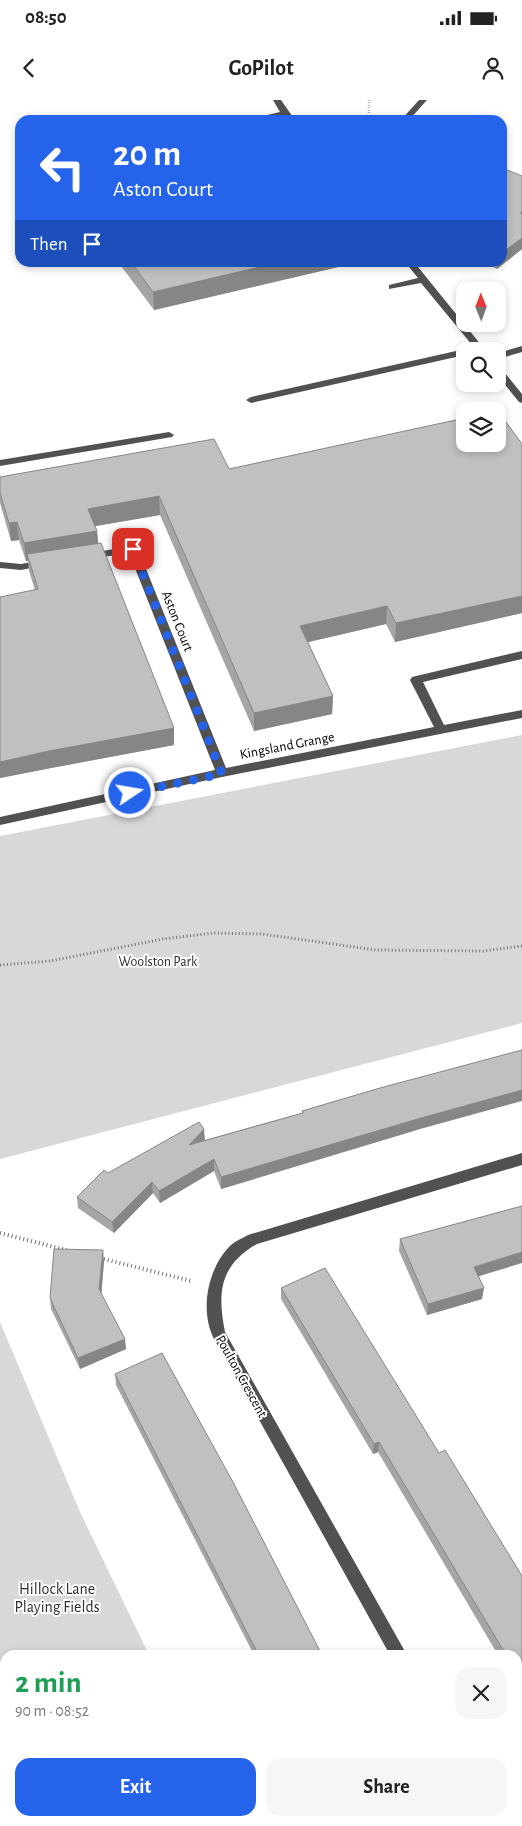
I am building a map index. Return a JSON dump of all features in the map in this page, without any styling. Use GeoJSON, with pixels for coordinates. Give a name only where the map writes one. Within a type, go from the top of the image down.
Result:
{"type":"FeatureCollection","features":[{"type":"Feature","properties":{"kind":"street"},"geometry":{"type":"LineString","coordinates":[[275,115],[285,113],[277,100]]}},
{"type":"Feature","properties":{"kind":"street"},"geometry":{"type":"LineString","coordinates":[[410,115],[423,100]]}},
{"type":"Feature","properties":{"kind":"street"},"geometry":{"type":"LineString","coordinates":[[413,267],[474,342]]}},
{"type":"Feature","properties":{"kind":"street"},"geometry":{"type":"LineString","coordinates":[[392,287],[422,280]]}},
{"type":"Feature","properties":{"kind":"street"},"geometry":{"type":"LineString","coordinates":[[506,354],[522,349]]}},
{"type":"Feature","properties":{"kind":"street"},"geometry":{"type":"LineString","coordinates":[[251,400],[456,354]]}},
{"type":"Feature","properties":{"kind":"street"},"geometry":{"type":"LineString","coordinates":[[506,380],[522,400]]}},
{"type":"Feature","properties":{"kind":"street"},"geometry":{"type":"LineString","coordinates":[[0,462],[169,435]]}},
{"type":"Feature","properties":{"kind":"street","name":"Aston Court"},"geometry":{"type":"LineString","coordinates":[[77,558],[133,549],[222,774]]}},
{"type":"Feature","properties":{"kind":"street"},"geometry":{"type":"LineString","coordinates":[[0,565],[21,566],[58,561]]}},
{"type":"Feature","properties":{"kind":"street"},"geometry":{"type":"LineString","coordinates":[[441,730],[416,680],[522,654]]}},
{"type":"Feature","properties":{"kind":"street","name":"Kingsland Grange"},"geometry":{"type":"LineString","coordinates":[[0,821],[522,714]]}},
{"type":"Feature","properties":{"kind":"street","name":"Poulton Crescent"},"geometry":{"type":"LineString","coordinates":[[396,1650],[218,1333],[212,1312],[214,1287],[222,1267],[234,1251],[253,1239],[522,1159]]}},
{"type":"Feature","properties":{"kind":"path"},"geometry":{"type":"LineString","coordinates":[[369,100],[369,115]]}},
{"type":"Feature","properties":{"kind":"path"},"geometry":{"type":"LineString","coordinates":[[0,965],[50,961],[163,939],[213,933],[262,934],[376,950],[483,951],[522,946]]}},
{"type":"Feature","properties":{"kind":"path"},"geometry":{"type":"LineString","coordinates":[[0,1233],[74,1252]]}},
{"type":"Feature","properties":{"kind":"path"},"geometry":{"type":"LineString","coordinates":[[93,1256],[214,1287]]}},
{"type":"Feature","properties":{"kind":"green space","name":"Woolston Park"},"geometry":{"type":"Polygon","coordinates":[[[522,735],[522,1023],[0,1159],[0,836],[522,735]]]}},
{"type":"Feature","properties":{"kind":"green space","name":"Hillock Lane Playing Fields"},"geometry":{"type":"Polygon","coordinates":[[[0,1322],[80,1512],[147,1650],[0,1650],[0,1322]]]}},
{"type":"Feature","properties":{"kind":"building"},"geometry":{"type":"Polygon","coordinates":[[[507,170],[522,176],[522,212],[520,213],[522,213],[522,238],[507,249],[507,170]]]}},
{"type":"Feature","properties":{"kind":"building"},"geometry":{"type":"Polygon","coordinates":[[[135,267],[260,267],[153,292],[135,267]]]}},
{"type":"Feature","properties":{"kind":"building"},"geometry":{"type":"Polygon","coordinates":[[[456,420],[456,452],[506,452],[506,422],[522,444],[522,596],[396,623],[387,606],[300,626],[333,696],[254,713],[159,496],[88,509],[97,531],[24,543],[17,522],[9,523],[0,493],[0,477],[214,439],[229,469],[456,420]]]}},
{"type":"Feature","properties":{"kind":"building"},"geometry":{"type":"Polygon","coordinates":[[[101,543],[174,728],[0,762],[0,597],[38,589],[27,554],[101,543]]]}},
{"type":"Feature","properties":{"kind":"building"},"geometry":{"type":"Polygon","coordinates":[[[522,1050],[522,1090],[221,1177],[214,1159],[159,1191],[152,1182],[112,1222],[77,1197],[104,1170],[108,1173],[199,1122],[204,1129],[189,1145],[303,1113],[302,1111],[380,1088],[522,1050]]]}},
{"type":"Feature","properties":{"kind":"building"},"geometry":{"type":"Polygon","coordinates":[[[522,1206],[522,1252],[474,1267],[484,1288],[428,1304],[400,1239],[522,1206]]]}},
{"type":"Feature","properties":{"kind":"building"},"geometry":{"type":"Polygon","coordinates":[[[54,1249],[103,1250],[99,1289],[125,1339],[78,1358],[50,1298],[54,1249]]]}},
{"type":"Feature","properties":{"kind":"building"},"geometry":{"type":"Polygon","coordinates":[[[325,1268],[439,1453],[445,1450],[522,1576],[522,1650],[503,1650],[379,1442],[374,1444],[281,1288],[325,1268]]]}},
{"type":"Feature","properties":{"kind":"building"},"geometry":{"type":"Polygon","coordinates":[[[162,1353],[234,1484],[319,1650],[256,1650],[115,1374],[162,1353]]]}},
{"type":"Feature","properties":{"kind":"route"},"geometry":{"type":"LineString","coordinates":[[130,793],[222,774],[133,549]]}}]}
